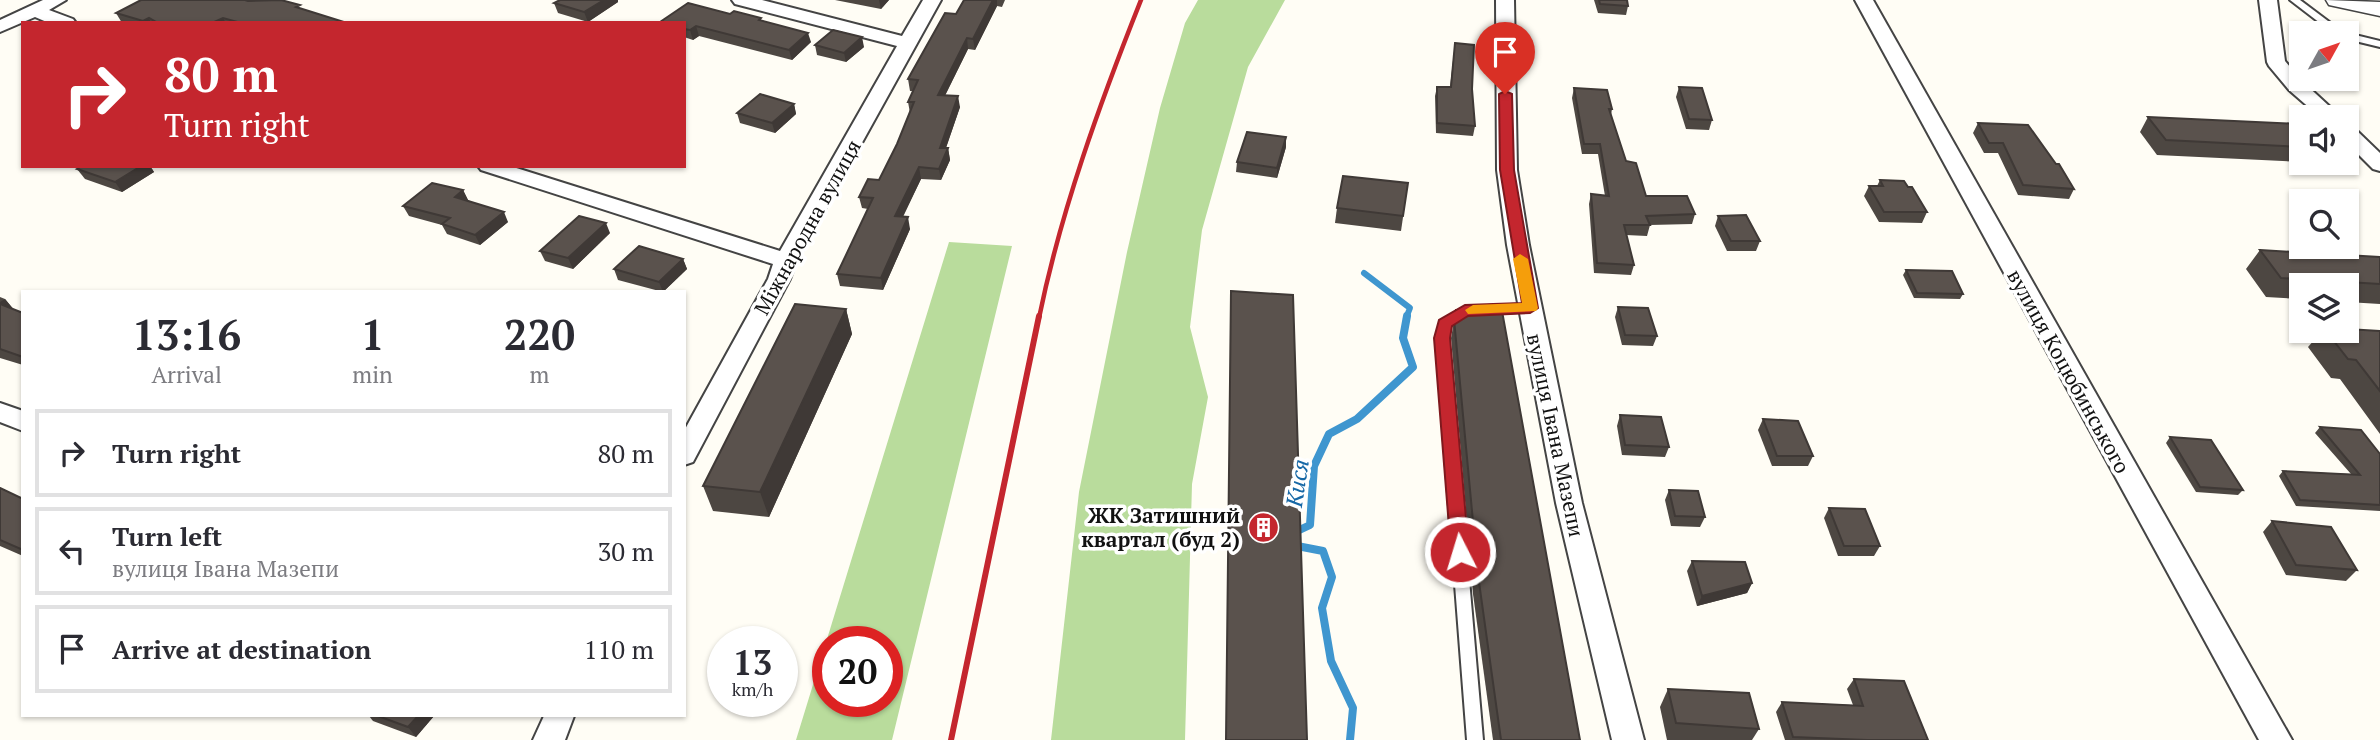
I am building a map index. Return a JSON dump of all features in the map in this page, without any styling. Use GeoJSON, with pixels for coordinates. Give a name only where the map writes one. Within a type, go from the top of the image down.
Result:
{"type":"FeatureCollection","features":[{"type":"Feature","properties":{"kind":"street"},"geometry":{"type":"LineString","coordinates":[[0,27],[57,0]]}},
{"type":"Feature","properties":{"kind":"street"},"geometry":{"type":"LineString","coordinates":[[741,0],[907,43]]}},
{"type":"Feature","properties":{"kind":"street","name":"Міжнародна вулиця"},"geometry":{"type":"LineString","coordinates":[[686,451],[779,279],[786,260],[932,0]]}},
{"type":"Feature","properties":{"kind":"street","name":"вулиця Івана Мазепи"},"geometry":{"type":"LineString","coordinates":[[1505,0],[1507,170],[1530,308],[1569,503],[1628,740]]}},
{"type":"Feature","properties":{"kind":"street","name":"вулиця Коцюбинського"},"geometry":{"type":"LineString","coordinates":[[1864,0],[2276,740]]}},
{"type":"Feature","properties":{"kind":"street"},"geometry":{"type":"LineString","coordinates":[[2268,0],[2276,62],[2296,86],[2317,105]]}},
{"type":"Feature","properties":{"kind":"street"},"geometry":{"type":"LineString","coordinates":[[2337,0],[2380,9]]}},
{"type":"Feature","properties":{"kind":"street"},"geometry":{"type":"LineString","coordinates":[[34,11],[61,21]]}},
{"type":"Feature","properties":{"kind":"street"},"geometry":{"type":"LineString","coordinates":[[2359,144],[2380,165]]}},
{"type":"Feature","properties":{"kind":"street"},"geometry":{"type":"LineString","coordinates":[[494,168],[786,260]]}},
{"type":"Feature","properties":{"kind":"street"},"geometry":{"type":"LineString","coordinates":[[0,412],[21,421]]}},
{"type":"Feature","properties":{"kind":"street"},"geometry":{"type":"LineString","coordinates":[[549,740],[559,717]]}},
{"type":"Feature","properties":{"kind":"lane"},"geometry":{"type":"LineString","coordinates":[[2294,0],[2323,21]]}},
{"type":"Feature","properties":{"kind":"lane"},"geometry":{"type":"LineString","coordinates":[[2359,39],[2380,44]]}},
{"type":"Feature","properties":{"kind":"lane"},"geometry":{"type":"LineString","coordinates":[[1475,740],[1442,338],[1445,324],[1465,311],[1530,308]]}},
{"type":"Feature","properties":{"kind":"green space"},"geometry":{"type":"Polygon","coordinates":[[[1198,0],[1285,0],[1248,67],[1202,230],[1190,327],[1208,397],[1192,484],[1185,740],[1051,740],[1079,492],[1127,252],[1160,108],[1185,23],[1198,0]]]}},
{"type":"Feature","properties":{"kind":"green space"},"geometry":{"type":"Polygon","coordinates":[[[949,242],[1012,246],[903,695],[903,626],[831,626],[949,242]]]}},
{"type":"Feature","properties":{"kind":"green space"},"geometry":{"type":"Polygon","coordinates":[[[812,688],[812,717],[898,717],[892,740],[796,740],[812,688]]]}},
{"type":"Feature","properties":{"kind":"building"},"geometry":{"type":"Polygon","coordinates":[[[141,0],[281,0],[341,21],[234,21],[223,18],[216,21],[154,21],[149,18],[143,21],[116,13],[141,0]]]}},
{"type":"Feature","properties":{"kind":"building"},"geometry":{"type":"Polygon","coordinates":[[[560,0],[604,0],[584,12],[554,3],[560,0]]]}},
{"type":"Feature","properties":{"kind":"building"},"geometry":{"type":"Polygon","coordinates":[[[964,0],[993,0],[973,39],[967,38],[938,95],[958,96],[940,148],[948,148],[939,169],[919,167],[895,216],[908,217],[881,278],[837,274],[873,198],[859,197],[868,179],[879,180],[914,102],[908,102],[918,80],[908,79],[945,13],[956,14],[964,0]]]}},
{"type":"Feature","properties":{"kind":"building"},"geometry":{"type":"Polygon","coordinates":[[[1599,0],[1627,0],[1628,6],[1600,4],[1599,0]]]}},
{"type":"Feature","properties":{"kind":"building"},"geometry":{"type":"Polygon","coordinates":[[[688,3],[730,14],[734,11],[808,33],[789,50],[696,26],[686,29],[686,21],[661,21],[688,3]]]}},
{"type":"Feature","properties":{"kind":"building"},"geometry":{"type":"Polygon","coordinates":[[[833,30],[862,37],[844,53],[815,45],[833,30]]]}},
{"type":"Feature","properties":{"kind":"building"},"geometry":{"type":"Polygon","coordinates":[[[1455,43],[1474,45],[1472,89],[1475,126],[1437,123],[1437,87],[1451,87],[1455,43]]]}},
{"type":"Feature","properties":{"kind":"building"},"geometry":{"type":"Polygon","coordinates":[[[1679,87],[1702,88],[1712,120],[1689,119],[1679,87]]]}},
{"type":"Feature","properties":{"kind":"building"},"geometry":{"type":"Polygon","coordinates":[[[1574,88],[1607,90],[1612,109],[1609,109],[1626,161],[1636,163],[1646,196],[1687,196],[1695,214],[1646,216],[1650,225],[1624,225],[1634,265],[1597,263],[1591,194],[1609,196],[1600,144],[1584,144],[1574,88]]]}},
{"type":"Feature","properties":{"kind":"building"},"geometry":{"type":"Polygon","coordinates":[[[760,94],[794,104],[772,123],[737,113],[760,94]]]}},
{"type":"Feature","properties":{"kind":"building"},"geometry":{"type":"Polygon","coordinates":[[[2148,117],[2289,123],[2289,146],[2166,140],[2148,117]]]}},
{"type":"Feature","properties":{"kind":"building"},"geometry":{"type":"Polygon","coordinates":[[[1978,123],[2028,125],[2056,164],[2059,164],[2074,189],[2023,185],[2003,143],[1989,143],[1978,123]]]}},
{"type":"Feature","properties":{"kind":"building"},"geometry":{"type":"Polygon","coordinates":[[[1247,132],[1286,137],[1277,168],[1237,162],[1247,132]]]}},
{"type":"Feature","properties":{"kind":"building"},"geometry":{"type":"Polygon","coordinates":[[[79,168],[138,168],[115,182],[79,168]]]}},
{"type":"Feature","properties":{"kind":"building"},"geometry":{"type":"Polygon","coordinates":[[[1343,176],[1408,183],[1403,216],[1337,208],[1343,176]]]}},
{"type":"Feature","properties":{"kind":"building"},"geometry":{"type":"Polygon","coordinates":[[[1880,180],[1904,181],[1908,187],[1912,187],[1927,212],[1884,212],[1869,186],[1883,186],[1880,180]]]}},
{"type":"Feature","properties":{"kind":"building"},"geometry":{"type":"Polygon","coordinates":[[[432,183],[463,190],[455,197],[504,212],[475,235],[442,224],[450,218],[403,206],[432,183]]]}},
{"type":"Feature","properties":{"kind":"building"},"geometry":{"type":"Polygon","coordinates":[[[1746,215],[1760,241],[1731,241],[1718,216],[1746,215]]]}},
{"type":"Feature","properties":{"kind":"building"},"geometry":{"type":"Polygon","coordinates":[[[579,216],[606,223],[568,258],[540,251],[579,216]]]}},
{"type":"Feature","properties":{"kind":"building"},"geometry":{"type":"Polygon","coordinates":[[[639,246],[683,259],[659,282],[614,269],[639,246]]]}},
{"type":"Feature","properties":{"kind":"building"},"geometry":{"type":"Polygon","coordinates":[[[2260,250],[2289,252],[2289,259],[2380,257],[2380,284],[2359,283],[2359,273],[2289,273],[2289,278],[2281,278],[2260,250]]]}},
{"type":"Feature","properties":{"kind":"building"},"geometry":{"type":"Polygon","coordinates":[[[1906,270],[1952,271],[1963,294],[1917,293],[1906,270]]]}},
{"type":"Feature","properties":{"kind":"building","name":"ЖК Затишний квартал (буд 2)"},"geometry":{"type":"Polygon","coordinates":[[[1231,291],[1293,295],[1307,740],[1226,740],[1231,291]]]}},
{"type":"Feature","properties":{"kind":"building"},"geometry":{"type":"Polygon","coordinates":[[[0,304],[21,312],[21,356],[0,349],[0,304]]]}},
{"type":"Feature","properties":{"kind":"building"},"geometry":{"type":"Polygon","coordinates":[[[795,304],[846,309],[760,492],[703,486],[795,304]]]}},
{"type":"Feature","properties":{"kind":"building"},"geometry":{"type":"Polygon","coordinates":[[[1618,307],[1648,308],[1657,336],[1625,335],[1618,307]]]}},
{"type":"Feature","properties":{"kind":"building"},"geometry":{"type":"Polygon","coordinates":[[[1456,310],[1502,311],[1580,740],[1501,740],[1478,575],[1454,319],[1456,310]]]}},
{"type":"Feature","properties":{"kind":"building"},"geometry":{"type":"Polygon","coordinates":[[[2359,330],[2380,331],[2380,391],[2356,360],[2348,359],[2335,343],[2359,343],[2359,330]]]}},
{"type":"Feature","properties":{"kind":"building"},"geometry":{"type":"Polygon","coordinates":[[[1620,415],[1661,417],[1669,447],[1625,445],[1620,415]]]}},
{"type":"Feature","properties":{"kind":"building"},"geometry":{"type":"Polygon","coordinates":[[[1763,419],[1798,421],[1813,456],[1777,456],[1763,419]]]}},
{"type":"Feature","properties":{"kind":"building"},"geometry":{"type":"Polygon","coordinates":[[[2320,427],[2361,430],[2380,454],[2380,505],[2300,500],[2283,471],[2360,475],[2320,427]]]}},
{"type":"Feature","properties":{"kind":"building"},"geometry":{"type":"Polygon","coordinates":[[[2170,437],[2211,440],[2243,490],[2200,487],[2170,437]]]}},
{"type":"Feature","properties":{"kind":"building"},"geometry":{"type":"Polygon","coordinates":[[[0,488],[21,498],[21,549],[0,540],[0,488]]]}},
{"type":"Feature","properties":{"kind":"building"},"geometry":{"type":"Polygon","coordinates":[[[1669,490],[1698,491],[1705,517],[1675,516],[1669,490]]]}},
{"type":"Feature","properties":{"kind":"building"},"geometry":{"type":"Polygon","coordinates":[[[1829,508],[1865,509],[1880,546],[1844,546],[1829,508]]]}},
{"type":"Feature","properties":{"kind":"building"},"geometry":{"type":"Polygon","coordinates":[[[2272,521],[2331,527],[2357,570],[2296,565],[2272,521]]]}},
{"type":"Feature","properties":{"kind":"building"},"geometry":{"type":"Polygon","coordinates":[[[1692,561],[1745,562],[1752,583],[1702,596],[1692,561]]]}},
{"type":"Feature","properties":{"kind":"building"},"geometry":{"type":"Polygon","coordinates":[[[1854,679],[1904,681],[1928,740],[1793,737],[1782,702],[1863,706],[1854,679]]]}},
{"type":"Feature","properties":{"kind":"building"},"geometry":{"type":"Polygon","coordinates":[[[1668,689],[1749,693],[1759,729],[1676,723],[1668,689]]]}},
{"type":"Feature","properties":{"kind":"building"},"geometry":{"type":"Polygon","coordinates":[[[381,717],[417,717],[408,727],[381,717]]]}},
{"type":"Feature","properties":{"kind":"waterway","name":"Кися"},"geometry":{"type":"LineString","coordinates":[[1364,273],[1410,308],[1406,318]]}},
{"type":"Feature","properties":{"kind":"waterway","name":"Кися"},"geometry":{"type":"LineString","coordinates":[[1293,533],[1310,525],[1314,466],[1329,434],[1357,419],[1413,367],[1403,338],[1407,316]]}},
{"type":"Feature","properties":{"kind":"waterway","name":"Кися"},"geometry":{"type":"LineString","coordinates":[[1292,545],[1323,551],[1332,577],[1322,608],[1331,661],[1353,708],[1350,740]]}},
{"type":"Feature","properties":{"kind":"railway"},"geometry":{"type":"LineString","coordinates":[[1039,318],[1070,197],[1141,0]]}},
{"type":"Feature","properties":{"kind":"railway"},"geometry":{"type":"LineString","coordinates":[[951,740],[1039,316]]}},
{"type":"Feature","properties":{"kind":"slow traffic"},"geometry":{"type":"LineString","coordinates":[[1473,310],[1530,308],[1520,259]]}},
{"type":"Feature","properties":{"kind":"place","name":"ЖК Затишний квартал (буд 2)"},"geometry":{"type":"Point","coordinates":[1263,527]}},
{"type":"Feature","properties":{"kind":"route"},"geometry":{"type":"LineString","coordinates":[[1460,552],[1442,338],[1445,324],[1465,311],[1530,308],[1507,170],[1505,94]]}}]}
